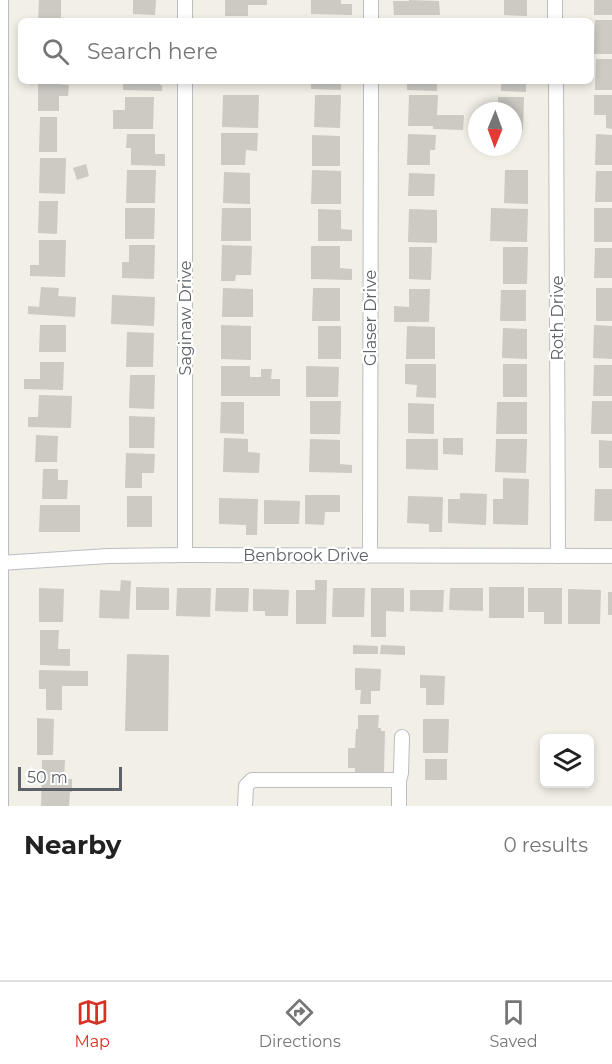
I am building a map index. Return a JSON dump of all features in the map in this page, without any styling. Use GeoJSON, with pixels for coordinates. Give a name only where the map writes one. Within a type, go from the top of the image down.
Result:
{"type":"FeatureCollection","features":[{"type":"Feature","properties":{"kind":"street"},"geometry":{"type":"LineString","coordinates":[[1,0],[1,806]]}},
{"type":"Feature","properties":{"kind":"street"},"geometry":{"type":"LineString","coordinates":[[185,0],[185,18]]}},
{"type":"Feature","properties":{"kind":"street"},"geometry":{"type":"LineString","coordinates":[[371,0],[371,18]]}},
{"type":"Feature","properties":{"kind":"street"},"geometry":{"type":"LineString","coordinates":[[555,0],[555,18]]}},
{"type":"Feature","properties":{"kind":"street","name":"Saginaw Drive"},"geometry":{"type":"LineString","coordinates":[[185,84],[185,555]]}},
{"type":"Feature","properties":{"kind":"street","name":"Glaser Drive"},"geometry":{"type":"LineString","coordinates":[[370,555],[371,84]]}},
{"type":"Feature","properties":{"kind":"street","name":"Roth Drive"},"geometry":{"type":"LineString","coordinates":[[556,84],[558,556]]}},
{"type":"Feature","properties":{"kind":"street","name":"Benbrook Drive"},"geometry":{"type":"LineString","coordinates":[[0,564],[108,556],[612,556]]}},
{"type":"Feature","properties":{"kind":"street"},"geometry":{"type":"LineString","coordinates":[[399,806],[402,737]]}},
{"type":"Feature","properties":{"kind":"street"},"geometry":{"type":"LineString","coordinates":[[245,806],[246,786],[252,780],[399,780]]}},
{"type":"Feature","properties":{"kind":"building"},"geometry":{"type":"Polygon","coordinates":[[[39,0],[61,0],[61,18],[38,18],[39,0]]]}},
{"type":"Feature","properties":{"kind":"building"},"geometry":{"type":"Polygon","coordinates":[[[133,0],[156,0],[155,15],[133,14],[133,0]]]}},
{"type":"Feature","properties":{"kind":"building"},"geometry":{"type":"Polygon","coordinates":[[[225,0],[267,0],[267,5],[248,5],[248,16],[225,16],[225,0]]]}},
{"type":"Feature","properties":{"kind":"building"},"geometry":{"type":"Polygon","coordinates":[[[311,0],[341,0],[341,4],[352,4],[352,15],[311,14],[311,0]]]}},
{"type":"Feature","properties":{"kind":"building"},"geometry":{"type":"Polygon","coordinates":[[[504,0],[527,0],[527,16],[504,15],[504,0]]]}},
{"type":"Feature","properties":{"kind":"building"},"geometry":{"type":"Polygon","coordinates":[[[594,0],[612,0],[612,15],[594,15],[594,0]]]}},
{"type":"Feature","properties":{"kind":"building"},"geometry":{"type":"Polygon","coordinates":[[[393,1],[439,1],[440,15],[394,15],[393,1]]]}},
{"type":"Feature","properties":{"kind":"building"},"geometry":{"type":"Polygon","coordinates":[[[595,20],[612,20],[612,54],[594,54],[595,20]]]}},
{"type":"Feature","properties":{"kind":"building"},"geometry":{"type":"Polygon","coordinates":[[[596,59],[612,59],[612,90],[595,90],[596,59]]]}},
{"type":"Feature","properties":{"kind":"building"},"geometry":{"type":"Polygon","coordinates":[[[38,84],[69,85],[68,96],[59,96],[59,111],[38,111],[38,84]]]}},
{"type":"Feature","properties":{"kind":"building"},"geometry":{"type":"Polygon","coordinates":[[[123,84],[162,85],[162,91],[123,90],[123,84]]]}},
{"type":"Feature","properties":{"kind":"building"},"geometry":{"type":"Polygon","coordinates":[[[311,84],[341,84],[341,90],[311,89],[311,84]]]}},
{"type":"Feature","properties":{"kind":"building"},"geometry":{"type":"Polygon","coordinates":[[[407,84],[437,84],[437,91],[407,90],[407,84]]]}},
{"type":"Feature","properties":{"kind":"building"},"geometry":{"type":"Polygon","coordinates":[[[501,84],[526,84],[526,92],[501,91],[501,84]]]}},
{"type":"Feature","properties":{"kind":"building"},"geometry":{"type":"Polygon","coordinates":[[[223,95],[259,95],[258,128],[222,127],[223,95]]]}},
{"type":"Feature","properties":{"kind":"building"},"geometry":{"type":"Polygon","coordinates":[[[315,95],[341,95],[340,128],[314,127],[315,95]]]}},
{"type":"Feature","properties":{"kind":"building"},"geometry":{"type":"Polygon","coordinates":[[[409,95],[438,95],[437,115],[464,115],[463,130],[433,129],[433,126],[408,126],[409,95]]]}},
{"type":"Feature","properties":{"kind":"building"},"geometry":{"type":"Polygon","coordinates":[[[594,95],[612,95],[612,129],[606,128],[606,115],[594,115],[594,95]]]}},
{"type":"Feature","properties":{"kind":"building"},"geometry":{"type":"Polygon","coordinates":[[[125,97],[154,97],[153,129],[113,129],[113,110],[125,110],[125,97]]]}},
{"type":"Feature","properties":{"kind":"building"},"geometry":{"type":"Polygon","coordinates":[[[498,97],[524,97],[523,130],[522,102],[498,102],[498,97]]]}},
{"type":"Feature","properties":{"kind":"building"},"geometry":{"type":"Polygon","coordinates":[[[40,117],[57,117],[57,152],[39,152],[40,117]]]}},
{"type":"Feature","properties":{"kind":"building"},"geometry":{"type":"Polygon","coordinates":[[[221,133],[258,133],[257,151],[246,150],[245,165],[221,165],[221,133]]]}},
{"type":"Feature","properties":{"kind":"building"},"geometry":{"type":"Polygon","coordinates":[[[127,134],[155,134],[155,154],[165,154],[165,166],[131,165],[131,148],[126,148],[127,134]]]}},
{"type":"Feature","properties":{"kind":"building"},"geometry":{"type":"Polygon","coordinates":[[[408,134],[436,135],[435,150],[430,150],[430,165],[407,165],[408,134]]]}},
{"type":"Feature","properties":{"kind":"building"},"geometry":{"type":"Polygon","coordinates":[[[596,134],[612,135],[612,165],[595,165],[596,134]]]}},
{"type":"Feature","properties":{"kind":"building"},"geometry":{"type":"Polygon","coordinates":[[[312,135],[340,136],[340,166],[312,166],[312,135]]]}},
{"type":"Feature","properties":{"kind":"building"},"geometry":{"type":"Polygon","coordinates":[[[40,158],[66,158],[65,194],[39,193],[40,158]]]}},
{"type":"Feature","properties":{"kind":"building"},"geometry":{"type":"Polygon","coordinates":[[[86,164],[89,176],[77,180],[73,168],[86,164]]]}},
{"type":"Feature","properties":{"kind":"building"},"geometry":{"type":"Polygon","coordinates":[[[127,170],[156,170],[155,203],[126,203],[127,170]]]}},
{"type":"Feature","properties":{"kind":"building"},"geometry":{"type":"Polygon","coordinates":[[[312,170],[341,171],[341,204],[311,204],[312,170]]]}},
{"type":"Feature","properties":{"kind":"building"},"geometry":{"type":"Polygon","coordinates":[[[505,170],[528,170],[528,204],[504,203],[505,170]]]}},
{"type":"Feature","properties":{"kind":"building"},"geometry":{"type":"Polygon","coordinates":[[[596,171],[612,171],[612,202],[595,202],[596,171]]]}},
{"type":"Feature","properties":{"kind":"building"},"geometry":{"type":"Polygon","coordinates":[[[224,172],[250,173],[250,204],[223,203],[224,172]]]}},
{"type":"Feature","properties":{"kind":"building"},"geometry":{"type":"Polygon","coordinates":[[[409,173],[435,174],[434,196],[408,196],[409,173]]]}},
{"type":"Feature","properties":{"kind":"building"},"geometry":{"type":"Polygon","coordinates":[[[39,201],[58,201],[57,234],[38,233],[39,201]]]}},
{"type":"Feature","properties":{"kind":"building"},"geometry":{"type":"Polygon","coordinates":[[[125,208],[155,208],[154,239],[125,239],[125,208]]]}},
{"type":"Feature","properties":{"kind":"building"},"geometry":{"type":"Polygon","coordinates":[[[222,208],[251,208],[251,241],[221,241],[222,208]]]}},
{"type":"Feature","properties":{"kind":"building"},"geometry":{"type":"Polygon","coordinates":[[[491,208],[528,209],[527,242],[490,241],[491,208]]]}},
{"type":"Feature","properties":{"kind":"building"},"geometry":{"type":"Polygon","coordinates":[[[594,208],[612,208],[612,242],[594,242],[594,208]]]}},
{"type":"Feature","properties":{"kind":"building"},"geometry":{"type":"Polygon","coordinates":[[[318,209],[341,210],[341,229],[352,230],[352,241],[318,241],[318,209]]]}},
{"type":"Feature","properties":{"kind":"building"},"geometry":{"type":"Polygon","coordinates":[[[409,209],[437,210],[437,243],[408,242],[409,209]]]}},
{"type":"Feature","properties":{"kind":"building"},"geometry":{"type":"Polygon","coordinates":[[[39,240],[66,240],[65,277],[30,276],[30,265],[39,265],[39,240]]]}},
{"type":"Feature","properties":{"kind":"building"},"geometry":{"type":"Polygon","coordinates":[[[129,245],[155,245],[154,279],[122,278],[122,262],[129,262],[129,245]]]}},
{"type":"Feature","properties":{"kind":"building"},"geometry":{"type":"Polygon","coordinates":[[[222,245],[252,246],[251,275],[236,275],[235,281],[221,281],[222,245]]]}},
{"type":"Feature","properties":{"kind":"building"},"geometry":{"type":"Polygon","coordinates":[[[311,246],[340,246],[340,268],[352,269],[352,280],[311,279],[311,246]]]}},
{"type":"Feature","properties":{"kind":"building"},"geometry":{"type":"Polygon","coordinates":[[[409,247],[432,247],[431,280],[409,279],[409,247]]]}},
{"type":"Feature","properties":{"kind":"building"},"geometry":{"type":"Polygon","coordinates":[[[503,247],[528,247],[527,284],[503,284],[503,247]]]}},
{"type":"Feature","properties":{"kind":"building"},"geometry":{"type":"Polygon","coordinates":[[[595,248],[612,248],[612,278],[594,278],[595,248]]]}},
{"type":"Feature","properties":{"kind":"building"},"geometry":{"type":"Polygon","coordinates":[[[41,287],[59,288],[58,296],[76,297],[75,317],[28,314],[28,306],[39,307],[41,287]]]}},
{"type":"Feature","properties":{"kind":"building"},"geometry":{"type":"Polygon","coordinates":[[[223,288],[253,289],[253,317],[222,317],[223,288]]]}},
{"type":"Feature","properties":{"kind":"building"},"geometry":{"type":"Polygon","coordinates":[[[313,288],[340,288],[340,321],[312,321],[313,288]]]}},
{"type":"Feature","properties":{"kind":"building"},"geometry":{"type":"Polygon","coordinates":[[[596,288],[612,288],[612,321],[596,321],[596,288]]]}},
{"type":"Feature","properties":{"kind":"building"},"geometry":{"type":"Polygon","coordinates":[[[409,289],[430,289],[429,322],[394,322],[394,306],[409,307],[409,289]]]}},
{"type":"Feature","properties":{"kind":"building"},"geometry":{"type":"Polygon","coordinates":[[[501,290],[526,290],[526,321],[500,321],[501,290]]]}},
{"type":"Feature","properties":{"kind":"building"},"geometry":{"type":"Polygon","coordinates":[[[112,295],[155,297],[154,326],[111,324],[112,295]]]}},
{"type":"Feature","properties":{"kind":"building"},"geometry":{"type":"Polygon","coordinates":[[[40,325],[66,325],[66,352],[39,352],[40,325]]]}},
{"type":"Feature","properties":{"kind":"building"},"geometry":{"type":"Polygon","coordinates":[[[221,325],[251,326],[251,360],[221,359],[221,325]]]}},
{"type":"Feature","properties":{"kind":"building"},"geometry":{"type":"Polygon","coordinates":[[[594,325],[612,326],[612,359],[593,358],[594,325]]]}},
{"type":"Feature","properties":{"kind":"building"},"geometry":{"type":"Polygon","coordinates":[[[318,326],[341,326],[341,359],[318,359],[318,326]]]}},
{"type":"Feature","properties":{"kind":"building"},"geometry":{"type":"Polygon","coordinates":[[[407,326],[435,327],[435,359],[406,359],[407,326]]]}},
{"type":"Feature","properties":{"kind":"building"},"geometry":{"type":"Polygon","coordinates":[[[503,328],[527,329],[527,359],[502,358],[503,328]]]}},
{"type":"Feature","properties":{"kind":"building"},"geometry":{"type":"Polygon","coordinates":[[[127,332],[154,333],[153,367],[126,367],[127,332]]]}},
{"type":"Feature","properties":{"kind":"building"},"geometry":{"type":"Polygon","coordinates":[[[40,362],[64,362],[63,390],[24,389],[24,379],[40,379],[40,362]]]}},
{"type":"Feature","properties":{"kind":"building"},"geometry":{"type":"Polygon","coordinates":[[[405,364],[436,364],[436,398],[416,397],[417,385],[405,384],[405,364]]]}},
{"type":"Feature","properties":{"kind":"building"},"geometry":{"type":"Polygon","coordinates":[[[503,364],[527,364],[527,397],[503,397],[503,364]]]}},
{"type":"Feature","properties":{"kind":"building"},"geometry":{"type":"Polygon","coordinates":[[[594,365],[612,365],[612,396],[593,396],[594,365]]]}},
{"type":"Feature","properties":{"kind":"building"},"geometry":{"type":"Polygon","coordinates":[[[221,366],[250,366],[250,377],[261,377],[261,369],[272,369],[271,379],[280,379],[280,396],[221,396],[221,366]]]}},
{"type":"Feature","properties":{"kind":"building"},"geometry":{"type":"Polygon","coordinates":[[[306,366],[339,367],[338,397],[306,397],[306,366]]]}},
{"type":"Feature","properties":{"kind":"building"},"geometry":{"type":"Polygon","coordinates":[[[130,375],[155,375],[154,409],[129,408],[130,375]]]}},
{"type":"Feature","properties":{"kind":"building"},"geometry":{"type":"Polygon","coordinates":[[[39,395],[72,396],[71,428],[28,427],[28,417],[38,417],[39,395]]]}},
{"type":"Feature","properties":{"kind":"building"},"geometry":{"type":"Polygon","coordinates":[[[310,401],[341,401],[340,434],[310,434],[310,401]]]}},
{"type":"Feature","properties":{"kind":"building"},"geometry":{"type":"Polygon","coordinates":[[[592,401],[612,401],[612,434],[591,434],[592,401]]]}},
{"type":"Feature","properties":{"kind":"building"},"geometry":{"type":"Polygon","coordinates":[[[221,402],[244,402],[244,434],[220,433],[221,402]]]}},
{"type":"Feature","properties":{"kind":"building"},"geometry":{"type":"Polygon","coordinates":[[[497,402],[527,402],[527,434],[496,434],[497,402]]]}},
{"type":"Feature","properties":{"kind":"building"},"geometry":{"type":"Polygon","coordinates":[[[408,403],[434,404],[434,434],[408,433],[408,403]]]}},
{"type":"Feature","properties":{"kind":"building"},"geometry":{"type":"Polygon","coordinates":[[[129,416],[155,417],[154,448],[129,448],[129,416]]]}},
{"type":"Feature","properties":{"kind":"building"},"geometry":{"type":"Polygon","coordinates":[[[36,435],[58,436],[57,462],[35,462],[36,435]]]}},
{"type":"Feature","properties":{"kind":"building"},"geometry":{"type":"Polygon","coordinates":[[[224,438],[248,439],[248,452],[260,453],[259,473],[223,472],[224,438]]]}},
{"type":"Feature","properties":{"kind":"building"},"geometry":{"type":"Polygon","coordinates":[[[443,438],[463,438],[463,455],[443,454],[443,438]]]}},
{"type":"Feature","properties":{"kind":"building"},"geometry":{"type":"Polygon","coordinates":[[[310,439],[340,440],[340,464],[352,465],[352,473],[309,472],[310,439]]]}},
{"type":"Feature","properties":{"kind":"building"},"geometry":{"type":"Polygon","coordinates":[[[406,439],[438,439],[438,470],[406,469],[406,439]]]}},
{"type":"Feature","properties":{"kind":"building"},"geometry":{"type":"Polygon","coordinates":[[[496,439],[527,439],[526,473],[495,472],[496,439]]]}},
{"type":"Feature","properties":{"kind":"building"},"geometry":{"type":"Polygon","coordinates":[[[599,440],[612,441],[612,468],[599,468],[599,440]]]}},
{"type":"Feature","properties":{"kind":"building"},"geometry":{"type":"Polygon","coordinates":[[[126,453],[155,454],[154,473],[142,473],[142,488],[125,488],[126,453]]]}},
{"type":"Feature","properties":{"kind":"building"},"geometry":{"type":"Polygon","coordinates":[[[43,469],[58,469],[58,480],[68,480],[67,499],[42,499],[43,469]]]}},
{"type":"Feature","properties":{"kind":"building"},"geometry":{"type":"Polygon","coordinates":[[[503,478],[529,479],[528,525],[493,524],[493,499],[503,499],[503,478]]]}},
{"type":"Feature","properties":{"kind":"building"},"geometry":{"type":"Polygon","coordinates":[[[595,489],[612,489],[612,521],[594,521],[595,489]]]}},
{"type":"Feature","properties":{"kind":"building"},"geometry":{"type":"Polygon","coordinates":[[[460,493],[487,494],[486,525],[448,523],[448,499],[460,499],[460,493]]]}},
{"type":"Feature","properties":{"kind":"building"},"geometry":{"type":"Polygon","coordinates":[[[305,495],[340,495],[340,512],[325,512],[324,525],[305,524],[305,495]]]}},
{"type":"Feature","properties":{"kind":"building"},"geometry":{"type":"Polygon","coordinates":[[[127,496],[152,496],[152,527],[127,527],[127,496]]]}},
{"type":"Feature","properties":{"kind":"building"},"geometry":{"type":"Polygon","coordinates":[[[408,496],[443,497],[442,532],[429,532],[429,524],[407,523],[408,496]]]}},
{"type":"Feature","properties":{"kind":"building"},"geometry":{"type":"Polygon","coordinates":[[[219,498],[258,499],[257,535],[246,535],[246,525],[219,524],[219,498]]]}},
{"type":"Feature","properties":{"kind":"building"},"geometry":{"type":"Polygon","coordinates":[[[264,500],[300,501],[299,524],[264,524],[264,500]]]}},
{"type":"Feature","properties":{"kind":"building"},"geometry":{"type":"Polygon","coordinates":[[[40,505],[80,505],[80,532],[39,532],[40,505]]]}},
{"type":"Feature","properties":{"kind":"building"},"geometry":{"type":"Polygon","coordinates":[[[121,580],[131,581],[129,619],[99,618],[100,590],[120,591],[121,580]]]}},
{"type":"Feature","properties":{"kind":"building"},"geometry":{"type":"Polygon","coordinates":[[[315,580],[327,580],[326,624],[296,624],[296,590],[315,590],[315,580]]]}},
{"type":"Feature","properties":{"kind":"building"},"geometry":{"type":"Polygon","coordinates":[[[136,587],[169,588],[169,610],[136,610],[136,587]]]}},
{"type":"Feature","properties":{"kind":"building"},"geometry":{"type":"Polygon","coordinates":[[[489,587],[524,587],[524,618],[489,618],[489,587]]]}},
{"type":"Feature","properties":{"kind":"building"},"geometry":{"type":"Polygon","coordinates":[[[39,588],[64,589],[63,622],[39,622],[39,588]]]}},
{"type":"Feature","properties":{"kind":"building"},"geometry":{"type":"Polygon","coordinates":[[[177,588],[211,588],[210,617],[176,616],[177,588]]]}},
{"type":"Feature","properties":{"kind":"building"},"geometry":{"type":"Polygon","coordinates":[[[216,588],[249,588],[248,612],[215,611],[216,588]]]}},
{"type":"Feature","properties":{"kind":"building"},"geometry":{"type":"Polygon","coordinates":[[[333,588],[365,588],[364,617],[332,617],[333,588]]]}},
{"type":"Feature","properties":{"kind":"building"},"geometry":{"type":"Polygon","coordinates":[[[371,588],[404,588],[404,612],[386,611],[386,637],[371,637],[371,588]]]}},
{"type":"Feature","properties":{"kind":"building"},"geometry":{"type":"Polygon","coordinates":[[[450,588],[483,588],[483,611],[449,610],[450,588]]]}},
{"type":"Feature","properties":{"kind":"building"},"geometry":{"type":"Polygon","coordinates":[[[528,588],[562,588],[562,624],[544,624],[544,612],[528,612],[528,588]]]}},
{"type":"Feature","properties":{"kind":"building"},"geometry":{"type":"Polygon","coordinates":[[[253,589],[289,590],[288,616],[265,616],[265,611],[253,611],[253,589]]]}},
{"type":"Feature","properties":{"kind":"building"},"geometry":{"type":"Polygon","coordinates":[[[568,589],[601,590],[600,624],[568,624],[568,589]]]}},
{"type":"Feature","properties":{"kind":"building"},"geometry":{"type":"Polygon","coordinates":[[[410,590],[444,590],[443,612],[410,611],[410,590]]]}},
{"type":"Feature","properties":{"kind":"building"},"geometry":{"type":"Polygon","coordinates":[[[608,592],[612,592],[612,615],[608,615],[608,592]]]}},
{"type":"Feature","properties":{"kind":"building"},"geometry":{"type":"Polygon","coordinates":[[[40,630],[59,630],[58,649],[70,649],[70,666],[40,665],[40,630]]]}},
{"type":"Feature","properties":{"kind":"building"},"geometry":{"type":"Polygon","coordinates":[[[353,645],[378,646],[378,654],[353,654],[353,645]]]}},
{"type":"Feature","properties":{"kind":"building"},"geometry":{"type":"Polygon","coordinates":[[[381,645],[405,646],[405,655],[380,654],[381,645]]]}},
{"type":"Feature","properties":{"kind":"building"},"geometry":{"type":"Polygon","coordinates":[[[127,654],[169,655],[168,731],[125,731],[127,654]]]}},
{"type":"Feature","properties":{"kind":"building"},"geometry":{"type":"Polygon","coordinates":[[[355,668],[381,669],[380,691],[371,691],[371,704],[360,704],[361,690],[355,690],[355,668]]]}},
{"type":"Feature","properties":{"kind":"building"},"geometry":{"type":"Polygon","coordinates":[[[39,670],[88,671],[88,686],[62,686],[62,710],[46,710],[46,689],[39,689],[39,670]]]}},
{"type":"Feature","properties":{"kind":"building"},"geometry":{"type":"Polygon","coordinates":[[[420,675],[445,676],[444,705],[426,705],[426,688],[420,688],[420,675]]]}},
{"type":"Feature","properties":{"kind":"building"},"geometry":{"type":"Polygon","coordinates":[[[358,715],[379,715],[378,728],[385,731],[384,774],[355,773],[355,768],[348,768],[348,748],[355,748],[358,715]]]}},
{"type":"Feature","properties":{"kind":"building"},"geometry":{"type":"Polygon","coordinates":[[[37,718],[54,719],[53,755],[37,755],[37,718]]]}},
{"type":"Feature","properties":{"kind":"building"},"geometry":{"type":"Polygon","coordinates":[[[423,719],[449,719],[448,753],[423,753],[423,719]]]}},
{"type":"Feature","properties":{"kind":"building"},"geometry":{"type":"Polygon","coordinates":[[[425,759],[447,759],[447,780],[425,780],[425,759]]]}},
{"type":"Feature","properties":{"kind":"building"},"geometry":{"type":"Polygon","coordinates":[[[42,760],[65,760],[64,779],[72,779],[69,806],[41,806],[42,760]]]}}]}
